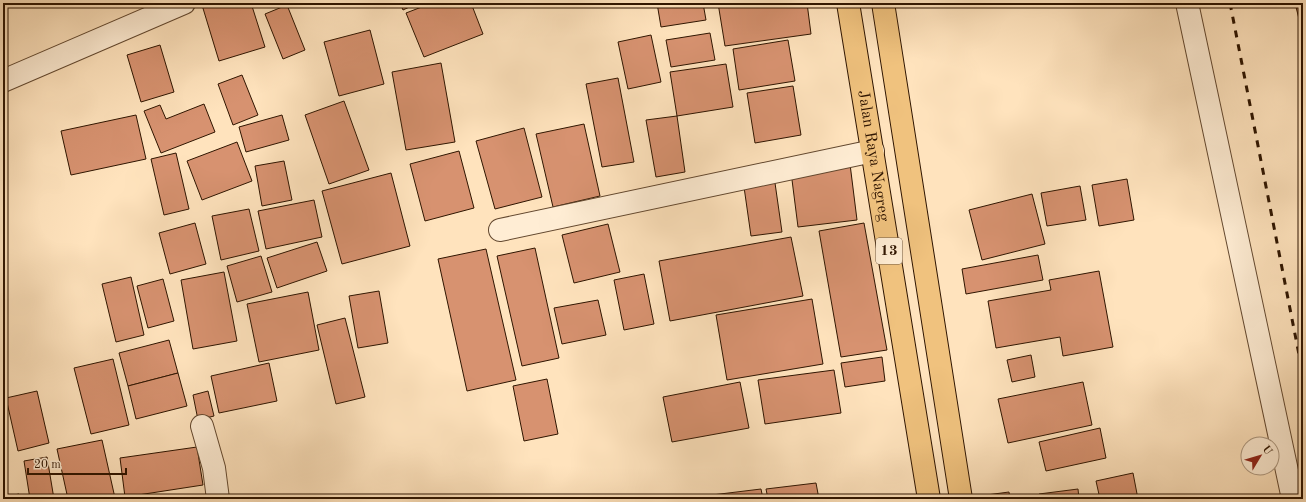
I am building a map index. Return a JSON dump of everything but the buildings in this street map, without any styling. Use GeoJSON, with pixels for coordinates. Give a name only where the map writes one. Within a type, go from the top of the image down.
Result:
{"type":"FeatureCollection","features":[{"type":"Feature","properties":{"kind":"highway","name":"Jalan Raya Nagreg"},"geometry":{"type":"LineString","coordinates":[[848,3],[929,499]]}},
{"type":"Feature","properties":{"kind":"highway","name":"Jalan Raya Nagreg"},"geometry":{"type":"LineString","coordinates":[[883,3],[961,499]]}},
{"type":"Feature","properties":{"kind":"street"},"geometry":{"type":"LineString","coordinates":[[3,81],[184,3]]}},
{"type":"Feature","properties":{"kind":"street"},"geometry":{"type":"LineString","coordinates":[[1187,3],[1293,499]]}},
{"type":"Feature","properties":{"kind":"street"},"geometry":{"type":"LineString","coordinates":[[500,230],[873,152]]}},
{"type":"Feature","properties":{"kind":"street"},"geometry":{"type":"LineString","coordinates":[[202,426],[214,468],[218,499]]}},
{"type":"Feature","properties":{"kind":"railway"},"geometry":{"type":"LineString","coordinates":[[1230,3],[1303,375]]}}]}
